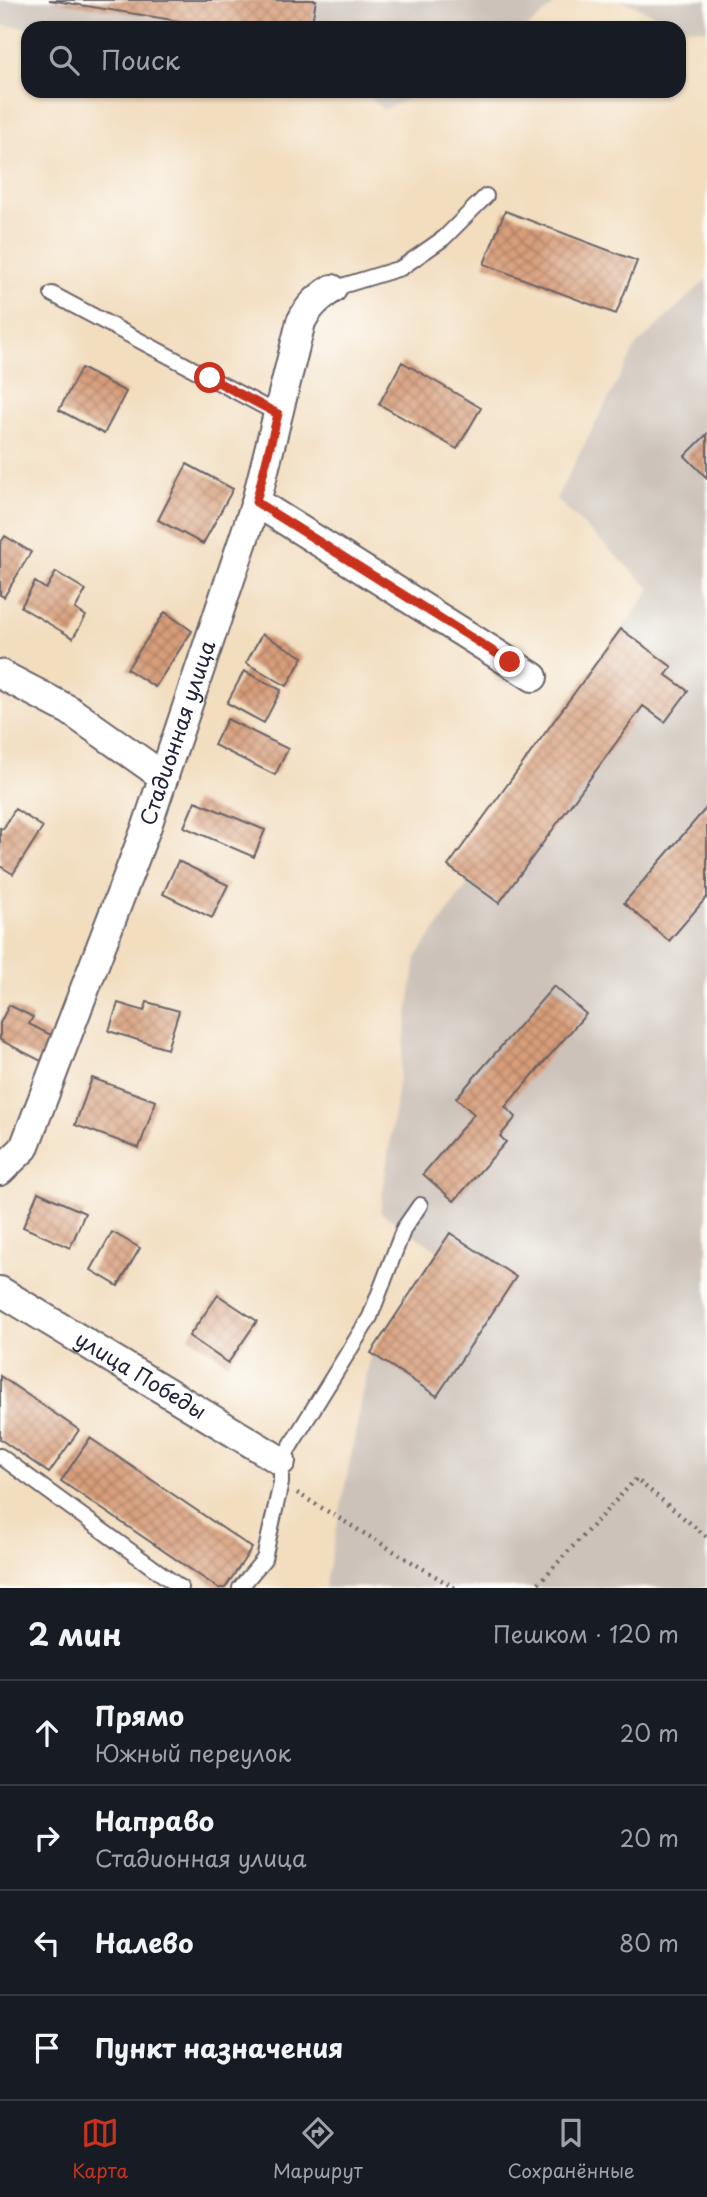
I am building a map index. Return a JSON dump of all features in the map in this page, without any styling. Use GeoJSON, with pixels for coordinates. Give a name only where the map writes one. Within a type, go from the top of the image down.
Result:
{"type":"FeatureCollection","features":[{"type":"Feature","properties":{"kind":"street","name":"Стадионная улица"},"geometry":{"type":"LineString","coordinates":[[0,1171],[23,1149],[147,826],[256,502],[301,322],[316,299],[332,289]]}},
{"type":"Feature","properties":{"kind":"street"},"geometry":{"type":"LineString","coordinates":[[256,502],[533,677]]}},
{"type":"Feature","properties":{"kind":"street"},"geometry":{"type":"LineString","coordinates":[[0,674],[69,710],[163,777]]}},
{"type":"Feature","properties":{"kind":"street","name":"улица Победы"},"geometry":{"type":"LineString","coordinates":[[0,1291],[281,1472]]}},
{"type":"Feature","properties":{"kind":"lane"},"geometry":{"type":"LineString","coordinates":[[332,289],[401,268],[444,238],[486,196]]}},
{"type":"Feature","properties":{"kind":"lane"},"geometry":{"type":"LineString","coordinates":[[51,294],[278,414]]}},
{"type":"Feature","properties":{"kind":"lane"},"geometry":{"type":"LineString","coordinates":[[240,1588],[264,1559],[281,1472],[370,1317],[404,1228],[420,1205]]}},
{"type":"Feature","properties":{"kind":"lane"},"geometry":{"type":"LineString","coordinates":[[0,1456],[181,1588]]}},
{"type":"Feature","properties":{"kind":"path"},"geometry":{"type":"LineString","coordinates":[[281,1472],[352,1527],[455,1588]]}},
{"type":"Feature","properties":{"kind":"path"},"geometry":{"type":"LineString","coordinates":[[534,1588],[636,1479],[707,1537]]}},
{"type":"Feature","properties":{"kind":"shaded area"},"geometry":{"type":"Polygon","coordinates":[[[0,0],[560,0],[535,21],[21,21],[21,27],[0,25],[0,0]]]}},
{"type":"Feature","properties":{"kind":"shaded area"},"geometry":{"type":"Polygon","coordinates":[[[621,0],[707,0],[707,30],[686,27],[686,21],[668,21],[621,0]]]}},
{"type":"Feature","properties":{"kind":"shaded area"},"geometry":{"type":"Polygon","coordinates":[[[370,98],[410,98],[383,110],[370,98]]]}},
{"type":"Feature","properties":{"kind":"shaded area"},"geometry":{"type":"Polygon","coordinates":[[[707,279],[707,1588],[325,1588],[371,1353],[438,1251],[380,1212],[416,958],[469,882],[448,866],[651,589],[556,499],[636,346],[707,279]]]}},
{"type":"Feature","properties":{"kind":"building"},"geometry":{"type":"Polygon","coordinates":[[[49,0],[316,0],[312,21],[179,21],[49,0]]]}},
{"type":"Feature","properties":{"kind":"building"},"geometry":{"type":"Polygon","coordinates":[[[505,211],[637,261],[616,314],[484,264],[505,211]]]}},
{"type":"Feature","properties":{"kind":"building"},"geometry":{"type":"Polygon","coordinates":[[[402,362],[481,408],[457,449],[379,404],[402,362]]]}},
{"type":"Feature","properties":{"kind":"building"},"geometry":{"type":"Polygon","coordinates":[[[81,368],[126,392],[104,434],[59,410],[81,368]]]}},
{"type":"Feature","properties":{"kind":"building"},"geometry":{"type":"Polygon","coordinates":[[[707,434],[707,478],[685,456],[707,434]]]}},
{"type":"Feature","properties":{"kind":"building"},"geometry":{"type":"Polygon","coordinates":[[[187,464],[233,489],[203,544],[158,520],[187,464]]]}},
{"type":"Feature","properties":{"kind":"building"},"geometry":{"type":"Polygon","coordinates":[[[5,536],[31,552],[4,597],[0,595],[0,544],[5,536]]]}},
{"type":"Feature","properties":{"kind":"building"},"geometry":{"type":"Polygon","coordinates":[[[56,572],[86,590],[75,609],[86,616],[73,638],[21,607],[35,582],[46,589],[56,572]]]}},
{"type":"Feature","properties":{"kind":"building"},"geometry":{"type":"Polygon","coordinates":[[[165,612],[192,631],[155,687],[127,669],[165,612]]]}},
{"type":"Feature","properties":{"kind":"building"},"geometry":{"type":"Polygon","coordinates":[[[621,629],[672,667],[666,675],[688,691],[665,722],[643,706],[499,903],[448,866],[621,629]]]}},
{"type":"Feature","properties":{"kind":"building"},"geometry":{"type":"Polygon","coordinates":[[[262,634],[303,657],[287,686],[246,663],[262,634]]]}},
{"type":"Feature","properties":{"kind":"building"},"geometry":{"type":"Polygon","coordinates":[[[244,671],[281,690],[264,723],[227,703],[244,671]]]}},
{"type":"Feature","properties":{"kind":"building"},"geometry":{"type":"Polygon","coordinates":[[[227,719],[288,749],[275,775],[214,745],[227,719]]]}},
{"type":"Feature","properties":{"kind":"building"},"geometry":{"type":"Polygon","coordinates":[[[195,801],[265,830],[254,857],[184,827],[195,801]]]}},
{"type":"Feature","properties":{"kind":"building"},"geometry":{"type":"Polygon","coordinates":[[[707,807],[707,897],[669,941],[624,903],[707,807]]]}},
{"type":"Feature","properties":{"kind":"building"},"geometry":{"type":"Polygon","coordinates":[[[15,809],[43,827],[13,874],[0,866],[0,828],[3,829],[15,809]]]}},
{"type":"Feature","properties":{"kind":"building"},"geometry":{"type":"Polygon","coordinates":[[[178,861],[228,885],[212,918],[163,894],[178,861]]]}},
{"type":"Feature","properties":{"kind":"building"},"geometry":{"type":"Polygon","coordinates":[[[554,986],[586,1014],[505,1107],[516,1117],[500,1136],[506,1142],[454,1201],[423,1174],[474,1114],[456,1098],[554,986]]]}},
{"type":"Feature","properties":{"kind":"building"},"geometry":{"type":"Polygon","coordinates":[[[147,1002],[179,1011],[167,1049],[109,1031],[118,1003],[144,1011],[147,1002]]]}},
{"type":"Feature","properties":{"kind":"building"},"geometry":{"type":"Polygon","coordinates":[[[9,1005],[33,1017],[29,1024],[53,1036],[41,1061],[0,1040],[0,1023],[9,1005]]]}},
{"type":"Feature","properties":{"kind":"building"},"geometry":{"type":"Polygon","coordinates":[[[92,1078],[156,1101],[139,1148],[75,1125],[92,1078]]]}},
{"type":"Feature","properties":{"kind":"building"},"geometry":{"type":"Polygon","coordinates":[[[38,1192],[85,1213],[70,1248],[23,1227],[38,1192]]]}},
{"type":"Feature","properties":{"kind":"building"},"geometry":{"type":"Polygon","coordinates":[[[112,1232],[140,1248],[118,1286],[91,1270],[112,1232]]]}},
{"type":"Feature","properties":{"kind":"building"},"geometry":{"type":"Polygon","coordinates":[[[450,1233],[516,1277],[437,1396],[371,1353],[450,1233]]]}},
{"type":"Feature","properties":{"kind":"building"},"geometry":{"type":"Polygon","coordinates":[[[218,1295],[257,1321],[228,1363],[189,1336],[218,1295]]]}},
{"type":"Feature","properties":{"kind":"building"},"geometry":{"type":"Polygon","coordinates":[[[0,1376],[79,1430],[49,1473],[0,1439],[0,1376]]]}},
{"type":"Feature","properties":{"kind":"building"},"geometry":{"type":"Polygon","coordinates":[[[90,1438],[252,1548],[225,1588],[218,1588],[61,1481],[90,1438]]]}},
{"type":"Feature","properties":{"kind":"route"},"geometry":{"type":"LineString","coordinates":[[210,378],[278,414],[256,502],[510,662]]}}]}
